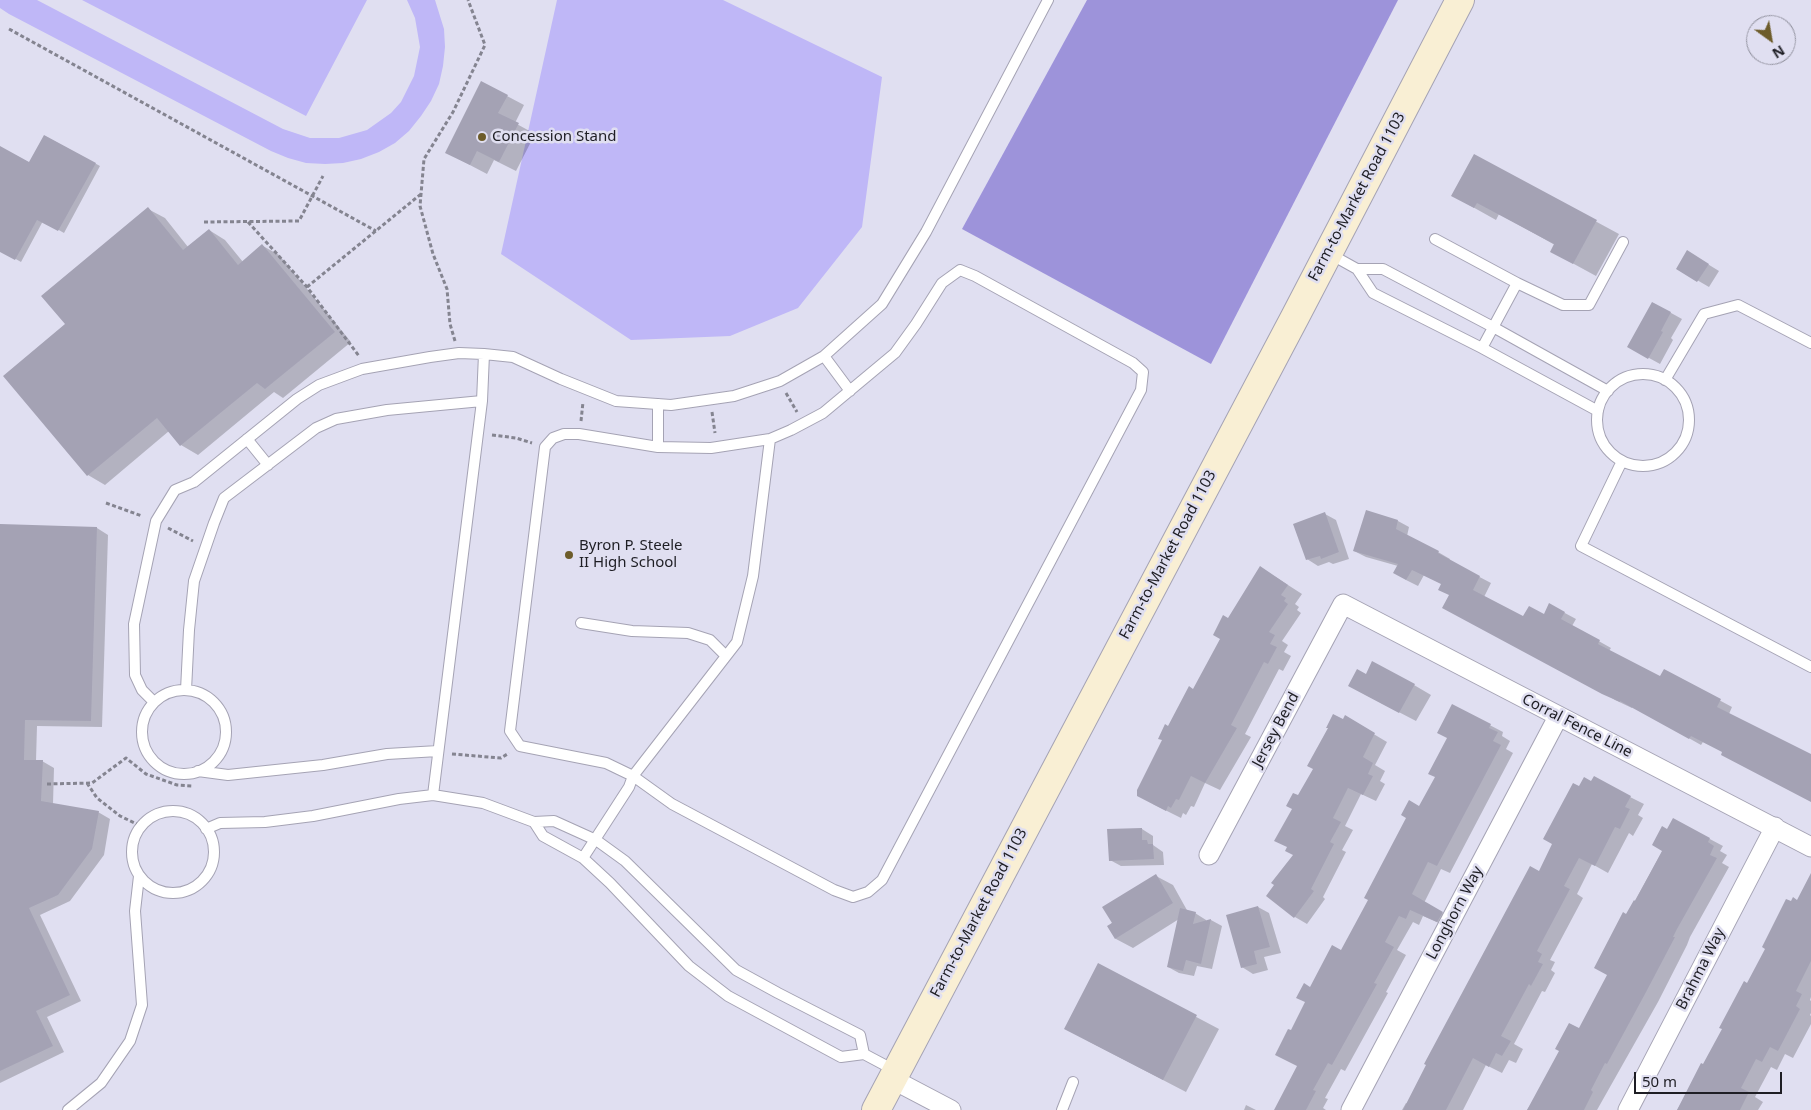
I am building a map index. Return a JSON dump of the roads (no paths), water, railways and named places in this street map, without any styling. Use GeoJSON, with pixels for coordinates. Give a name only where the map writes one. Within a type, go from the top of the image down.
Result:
{"type":"FeatureCollection","features":[{"type":"Feature","properties":{"kind":"main road","name":"Farm-to-Market Road 1103"},"geometry":{"type":"LineString","coordinates":[[876,1110],[1295,317],[1327,252],[1460,0]]}},
{"type":"Feature","properties":{"kind":"street","name":"Corral Fence Line"},"geometry":{"type":"LineString","coordinates":[[1343,604],[1811,847]]}},
{"type":"Feature","properties":{"kind":"street","name":"Jersey Bend"},"geometry":{"type":"LineString","coordinates":[[1208,856],[1343,604]]}},
{"type":"Feature","properties":{"kind":"street","name":"Longhorn Way"},"geometry":{"type":"LineString","coordinates":[[1351,1110],[1558,717]]}},
{"type":"Feature","properties":{"kind":"street","name":"Brahma Way"},"geometry":{"type":"LineString","coordinates":[[1628,1110],[1775,827]]}},
{"type":"Feature","properties":{"kind":"street"},"geometry":{"type":"LineString","coordinates":[[894,1075],[951,1110]]}},
{"type":"Feature","properties":{"kind":"lane"},"geometry":{"type":"LineString","coordinates":[[154,702],[142,690],[136,676],[134,624],[156,521],[175,490],[194,482],[297,399],[319,385],[362,369],[459,353],[513,357],[584,389],[616,401],[671,405],[734,396],[780,381],[824,356],[876,310],[887,296],[926,232],[1048,0]]}},
{"type":"Feature","properties":{"kind":"lane"},"geometry":{"type":"LineString","coordinates":[[1435,239],[1517,283],[1563,305],[1589,305],[1623,242]]}},
{"type":"Feature","properties":{"kind":"lane"},"geometry":{"type":"LineString","coordinates":[[1327,252],[1357,269],[1373,293],[1482,348],[1598,412]]}},
{"type":"Feature","properties":{"kind":"lane"},"geometry":{"type":"LineString","coordinates":[[1357,269],[1383,270],[1493,327],[1608,391]]}},
{"type":"Feature","properties":{"kind":"lane"},"geometry":{"type":"LineString","coordinates":[[960,270],[975,276],[1133,363],[1143,372],[1141,390],[882,880],[868,892],[853,898],[672,804],[634,776],[606,763],[520,746],[510,731],[545,447],[553,438],[564,434],[580,434],[658,447],[711,448],[770,439],[823,412],[850,390],[895,353],[942,283],[960,270]]}},
{"type":"Feature","properties":{"kind":"lane"},"geometry":{"type":"LineString","coordinates":[[1482,348],[1517,283]]}},
{"type":"Feature","properties":{"kind":"lane"},"geometry":{"type":"LineString","coordinates":[[1666,380],[1704,314],[1712,311],[1738,305],[1811,343]]}},
{"type":"Feature","properties":{"kind":"lane"},"geometry":{"type":"LineString","coordinates":[[433,795],[482,402],[484,354]]}},
{"type":"Feature","properties":{"kind":"lane"},"geometry":{"type":"LineString","coordinates":[[824,356],[850,390]]}},
{"type":"Feature","properties":{"kind":"lane"},"geometry":{"type":"LineString","coordinates":[[1642,374],[1658,376],[1666,380],[1683,395],[1689,410],[1689,426],[1684,441],[1676,453],[1664,461],[1650,465],[1635,465],[1622,461],[1610,452],[1602,440],[1598,426],[1598,412],[1603,398],[1613,385],[1627,377],[1642,374]]}},
{"type":"Feature","properties":{"kind":"lane"},"geometry":{"type":"LineString","coordinates":[[186,690],[194,581],[224,498],[316,428],[336,419],[387,410],[482,402]]}},
{"type":"Feature","properties":{"kind":"lane"},"geometry":{"type":"LineString","coordinates":[[658,404],[658,447]]}},
{"type":"Feature","properties":{"kind":"lane"},"geometry":{"type":"LineString","coordinates":[[247,439],[268,465]]}},
{"type":"Feature","properties":{"kind":"lane"},"geometry":{"type":"LineString","coordinates":[[583,858],[629,787],[634,776],[737,642],[754,576],[770,439]]}},
{"type":"Feature","properties":{"kind":"lane"},"geometry":{"type":"LineString","coordinates":[[1622,461],[1581,546],[1811,667]]}},
{"type":"Feature","properties":{"kind":"lane"},"geometry":{"type":"LineString","coordinates":[[581,623],[632,630],[688,633],[710,640],[726,656]]}},
{"type":"Feature","properties":{"kind":"lane"},"geometry":{"type":"LineString","coordinates":[[198,772],[210,765],[219,755],[225,742],[226,729],[223,716],[216,704],[205,696],[186,690],[166,694],[154,702],[146,714],[142,727],[143,741],[148,754],[158,765],[170,772],[184,774],[198,772],[228,776],[323,766],[387,754],[438,751]]}},
{"type":"Feature","properties":{"kind":"lane"},"geometry":{"type":"LineString","coordinates":[[206,829],[220,823],[265,822],[433,795],[484,803],[534,822],[554,821],[596,840],[625,861],[736,970],[860,1035],[864,1054]]}},
{"type":"Feature","properties":{"kind":"lane"},"geometry":{"type":"LineString","coordinates":[[177,811],[190,815],[201,822],[206,829],[214,846],[213,860],[208,872],[200,883],[188,890],[168,893],[149,886],[139,876],[133,864],[131,851],[134,837],[141,826],[151,817],[164,812],[177,811]]}},
{"type":"Feature","properties":{"kind":"lane"},"geometry":{"type":"LineString","coordinates":[[534,822],[543,836],[583,858],[610,883],[689,966],[728,996],[841,1057],[864,1054],[894,1075]]}},
{"type":"Feature","properties":{"kind":"lane"},"geometry":{"type":"LineString","coordinates":[[68,1110],[101,1083],[130,1041],[142,1005],[135,910],[139,876]]}},
{"type":"Feature","properties":{"kind":"lane"},"geometry":{"type":"LineString","coordinates":[[1062,1110],[1073,1082]]}},
{"type":"Feature","properties":{"kind":"place","name":"Concession Stand"},"geometry":{"type":"Point","coordinates":[482,137]}},
{"type":"Feature","properties":{"kind":"place","name":"Byron P. Steele II High School"},"geometry":{"type":"Point","coordinates":[569,555]}}]}
